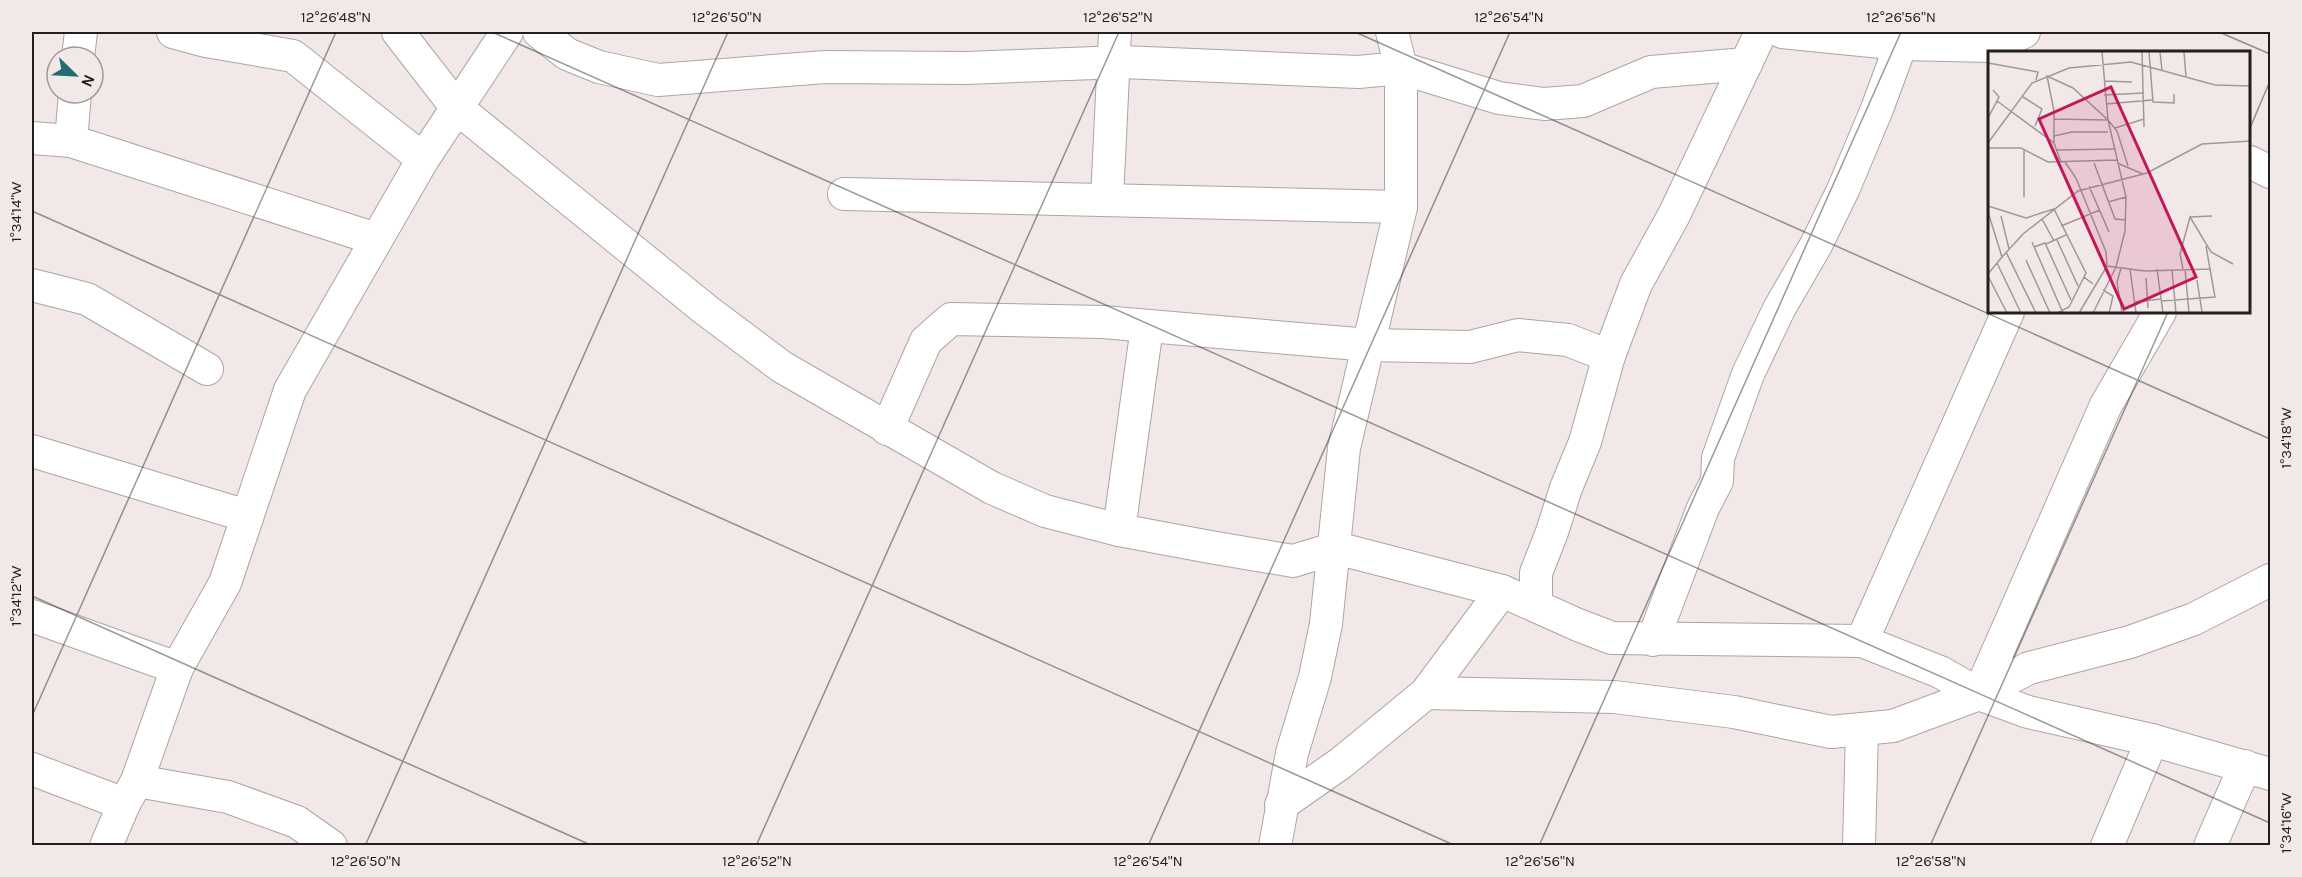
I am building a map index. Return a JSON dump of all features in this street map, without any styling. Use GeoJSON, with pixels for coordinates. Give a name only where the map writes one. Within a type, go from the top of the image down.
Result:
{"type":"FeatureCollection","features":[{"type":"Feature","properties":{"kind":"street"},"geometry":{"type":"LineString","coordinates":[[173,32],[206,42],[293,56],[423,159]]}},
{"type":"Feature","properties":{"kind":"street"},"geometry":{"type":"LineString","coordinates":[[398,32],[457,108],[706,310],[782,367],[992,488],[1045,511],[1119,530],[1293,561],[1336,548],[1502,591],[1612,638],[1862,641],[1940,672],[1979,694],[2028,712],[2152,740],[2258,770],[2210,846]]}},
{"type":"Feature","properties":{"kind":"street"},"geometry":{"type":"LineString","coordinates":[[106,846],[131,793],[177,668],[225,583],[290,390],[423,159],[507,32]]}},
{"type":"Feature","properties":{"kind":"street"},"geometry":{"type":"LineString","coordinates":[[539,32],[567,54],[599,67],[658,80],[825,67],[966,68],[1115,63],[1358,72],[1401,68],[1499,98],[1544,104],[1583,101],[1651,72],[1746,64]]}},
{"type":"Feature","properties":{"kind":"street"},"geometry":{"type":"LineString","coordinates":[[1107,200],[1115,32]]}},
{"type":"Feature","properties":{"kind":"street"},"geometry":{"type":"LineString","coordinates":[[1275,846],[1292,753],[1315,677],[1326,624],[1336,548],[1344,448],[1401,207],[1401,68],[1392,32]]}},
{"type":"Feature","properties":{"kind":"street"},"geometry":{"type":"LineString","coordinates":[[1536,606],[1536,573],[1585,442],[1609,356],[1636,284],[1674,215],[1761,32]]}},
{"type":"Feature","properties":{"kind":"street"},"geometry":{"type":"LineString","coordinates":[[1782,32],[1901,44],[1999,49],[2024,32]]}},
{"type":"Feature","properties":{"kind":"street"},"geometry":{"type":"LineString","coordinates":[[1653,640],[1703,508],[1717,482],[1718,458],[1748,374],[1779,309],[1816,245],[1843,190],[1901,44]]}},
{"type":"Feature","properties":{"kind":"street"},"geometry":{"type":"LineString","coordinates":[[71,141],[74,105]]}},
{"type":"Feature","properties":{"kind":"street"},"geometry":{"type":"LineString","coordinates":[[32,138],[71,141],[376,240]]}},
{"type":"Feature","properties":{"kind":"street"},"geometry":{"type":"LineString","coordinates":[[2251,162],[2271,172]]}},
{"type":"Feature","properties":{"kind":"street"},"geometry":{"type":"LineString","coordinates":[[844,194],[1401,207]]}},
{"type":"Feature","properties":{"kind":"street"},"geometry":{"type":"LineString","coordinates":[[32,285],[87,299],[207,369]]}},
{"type":"Feature","properties":{"kind":"street"},"geometry":{"type":"LineString","coordinates":[[1862,641],[2007,314]]}},
{"type":"Feature","properties":{"kind":"street"},"geometry":{"type":"LineString","coordinates":[[1979,694],[2106,405],[2159,314]]}},
{"type":"Feature","properties":{"kind":"street"},"geometry":{"type":"LineString","coordinates":[[887,429],[926,341],[951,319],[1103,322],[1369,345],[1470,347],[1518,335],[1568,340],[1609,356]]}},
{"type":"Feature","properties":{"kind":"street"},"geometry":{"type":"LineString","coordinates":[[1119,530],[1147,327]]}},
{"type":"Feature","properties":{"kind":"street"},"geometry":{"type":"LineString","coordinates":[[32,451],[247,516]]}},
{"type":"Feature","properties":{"kind":"street"},"geometry":{"type":"LineString","coordinates":[[1426,693],[1614,697],[1734,712],[1831,732],[1893,726],[1979,694],[2029,668],[2130,642],[2194,619],[2271,580]]}},
{"type":"Feature","properties":{"kind":"street"},"geometry":{"type":"LineString","coordinates":[[1281,805],[1341,763],[1426,693],[1502,591]]}},
{"type":"Feature","properties":{"kind":"street"},"geometry":{"type":"LineString","coordinates":[[32,616],[177,668]]}},
{"type":"Feature","properties":{"kind":"street"},"geometry":{"type":"LineString","coordinates":[[1859,846],[1862,729]]}},
{"type":"Feature","properties":{"kind":"street"},"geometry":{"type":"LineString","coordinates":[[2107,846],[2152,740]]}},
{"type":"Feature","properties":{"kind":"street"},"geometry":{"type":"LineString","coordinates":[[32,769],[131,793],[228,797],[297,822],[331,846]]}}]}
